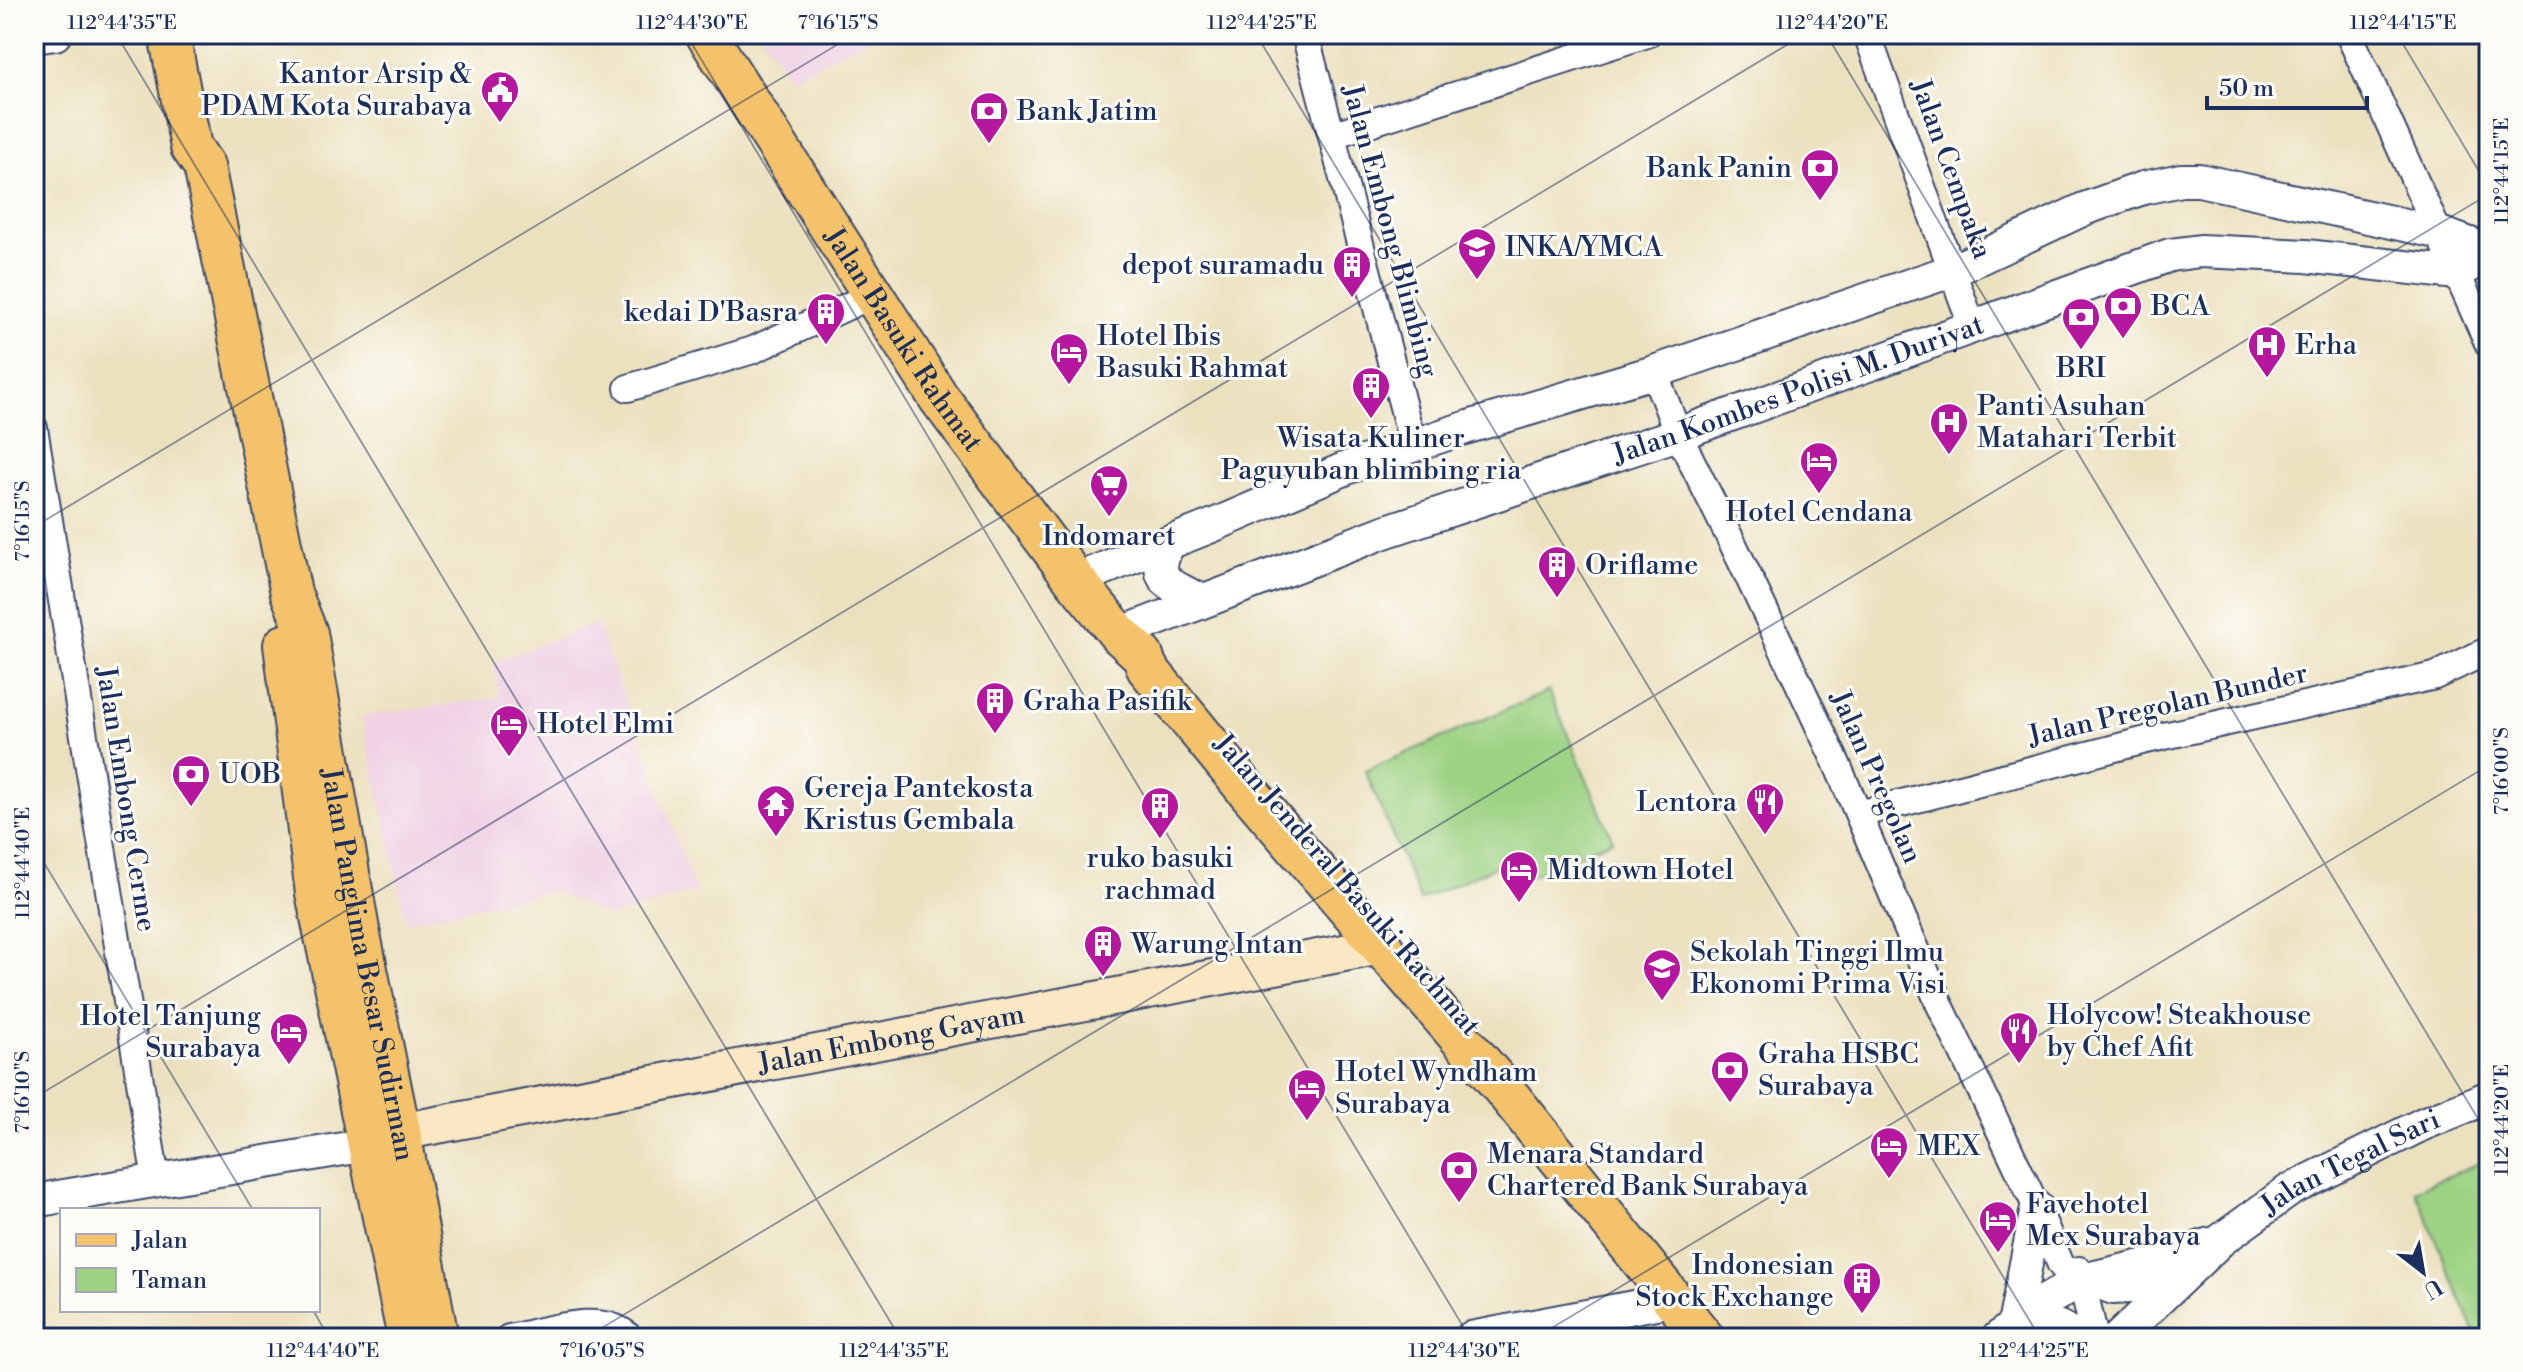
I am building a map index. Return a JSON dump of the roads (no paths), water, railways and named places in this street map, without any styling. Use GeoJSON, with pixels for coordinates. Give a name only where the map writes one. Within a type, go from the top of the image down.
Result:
{"type":"FeatureCollection","features":[{"type":"Feature","properties":{"kind":"main road","name":"Jalan Basuki Rahmat"},"geometry":{"type":"LineString","coordinates":[[706,34],[939,398],[1075,580],[1131,645]]}},
{"type":"Feature","properties":{"kind":"main road","name":"Jalan Panglima Besar Sudirman"},"geometry":{"type":"LineString","coordinates":[[171,35],[212,141],[204,166],[291,593],[307,633],[359,930],[408,1338]]}},
{"type":"Feature","properties":{"kind":"main road","name":"Jalan Jenderal Basuki Rachmat"},"geometry":{"type":"LineString","coordinates":[[1131,645],[1177,705],[1524,1113],[1704,1338]]}},
{"type":"Feature","properties":{"kind":"main road","name":"Jalan Jenderal Basuki Rachmat"},"geometry":{"type":"LineString","coordinates":[[1131,645],[1155,661],[1256,784],[1482,1039],[1733,1338]]}},
{"type":"Feature","properties":{"kind":"main road","name":"Jalan Embong Gayam"},"geometry":{"type":"LineString","coordinates":[[384,1138],[1381,946]]}},
{"type":"Feature","properties":{"kind":"main road","name":"Jalan Panglima Besar Sudirman"},"geometry":{"type":"LineString","coordinates":[[384,1138],[438,1338]]}},
{"type":"Feature","properties":{"kind":"street"},"geometry":{"type":"LineString","coordinates":[[34,37],[55,34]]}},
{"type":"Feature","properties":{"kind":"street","name":"Jalan Embong Blimbing"},"geometry":{"type":"LineString","coordinates":[[1305,34],[1413,445]]}},
{"type":"Feature","properties":{"kind":"street"},"geometry":{"type":"LineString","coordinates":[[1332,135],[1647,34]]}},
{"type":"Feature","properties":{"kind":"street","name":"Jalan Cempaka"},"geometry":{"type":"LineString","coordinates":[[1867,34],[1972,326]]}},
{"type":"Feature","properties":{"kind":"street"},"geometry":{"type":"LineString","coordinates":[[2349,34],[2489,345]]}},
{"type":"Feature","properties":{"kind":"street","name":"Jalan Kombes Polisi M. Duriyat"},"geometry":{"type":"LineString","coordinates":[[1075,580],[1349,467],[1654,372],[1954,270],[2084,209],[2143,188],[2181,180],[2199,180],[2437,232],[2489,253]]}},
{"type":"Feature","properties":{"kind":"street","name":"Jalan Kombes Polisi M. Duriyat"},"geometry":{"type":"LineString","coordinates":[[1131,645],[1201,600],[1384,532],[1678,434],[2170,255],[2200,251],[2306,256],[2457,273]]}},
{"type":"Feature","properties":{"kind":"street"},"geometry":{"type":"LineString","coordinates":[[2457,273],[2489,253]]}},
{"type":"Feature","properties":{"kind":"street"},"geometry":{"type":"LineString","coordinates":[[628,388],[753,350],[874,294]]}},
{"type":"Feature","properties":{"kind":"street","name":"Jalan Pregolan"},"geometry":{"type":"LineString","coordinates":[[1654,372],[1678,434],[1859,814],[1939,1003],[2061,1265],[2072,1276],[2080,1270]]}},
{"type":"Feature","properties":{"kind":"street","name":"Jalan Embong Cerme"},"geometry":{"type":"LineString","coordinates":[[34,428],[156,1180]]}},
{"type":"Feature","properties":{"kind":"street"},"geometry":{"type":"LineString","coordinates":[[1170,542],[1160,559],[1163,576],[1171,585],[1201,600]]}},
{"type":"Feature","properties":{"kind":"street","name":"Jalan Pregolan Bunder"},"geometry":{"type":"LineString","coordinates":[[1859,814],[2146,740],[2435,676],[2489,650]]}},
{"type":"Feature","properties":{"kind":"street","name":"Jalan Tegal Sari"},"geometry":{"type":"LineString","coordinates":[[2221,1240],[2290,1190],[2329,1169],[2423,1124],[2489,1097]]}},
{"type":"Feature","properties":{"kind":"street"},"geometry":{"type":"LineString","coordinates":[[34,1201],[384,1138]]}},
{"type":"Feature","properties":{"kind":"street"},"geometry":{"type":"LineString","coordinates":[[2005,1332],[2037,1208]]}},
{"type":"Feature","properties":{"kind":"street"},"geometry":{"type":"LineString","coordinates":[[2005,1332],[2080,1270],[2113,1272],[2160,1262],[2221,1240]]}},
{"type":"Feature","properties":{"kind":"street"},"geometry":{"type":"LineString","coordinates":[[2080,1270],[2113,1291],[2145,1289],[2168,1281],[2221,1240]]}},
{"type":"Feature","properties":{"kind":"street"},"geometry":{"type":"LineString","coordinates":[[2118,1338],[2221,1240]]}},
{"type":"Feature","properties":{"kind":"street"},"geometry":{"type":"LineString","coordinates":[[2080,1270],[2095,1338]]}},
{"type":"Feature","properties":{"kind":"street"},"geometry":{"type":"LineString","coordinates":[[1471,1338],[1671,1300]]}},
{"type":"Feature","properties":{"kind":"street"},"geometry":{"type":"LineString","coordinates":[[509,1338],[597,1322],[622,1330],[630,1338]]}},
{"type":"Feature","properties":{"kind":"street"},"geometry":{"type":"LineString","coordinates":[[2005,1332],[2046,1324],[2060,1325],[2075,1338]]}},
{"type":"Feature","properties":{"kind":"place","name":"Kantor Arsip & PDAM Kota Surabaya"},"geometry":{"type":"Point","coordinates":[500,124]}},
{"type":"Feature","properties":{"kind":"place","name":"Bank Jatim"},"geometry":{"type":"Point","coordinates":[989,145]}},
{"type":"Feature","properties":{"kind":"place","name":"Bank Panin"},"geometry":{"type":"Point","coordinates":[1820,202]}},
{"type":"Feature","properties":{"kind":"place","name":"INKA/YMCA"},"geometry":{"type":"Point","coordinates":[1477,281]}},
{"type":"Feature","properties":{"kind":"place","name":"depot suramadu"},"geometry":{"type":"Point","coordinates":[1352,299]}},
{"type":"Feature","properties":{"kind":"place","name":"BCA"},"geometry":{"type":"Point","coordinates":[2123,340]}},
{"type":"Feature","properties":{"kind":"place","name":"kedai D'Basra"},"geometry":{"type":"Point","coordinates":[826,346]}},
{"type":"Feature","properties":{"kind":"place","name":"BRI"},"geometry":{"type":"Point","coordinates":[2081,351]}},
{"type":"Feature","properties":{"kind":"place","name":"Erha"},"geometry":{"type":"Point","coordinates":[2267,379]}},
{"type":"Feature","properties":{"kind":"place","name":"Hotel Ibis Basuki Rahmat"},"geometry":{"type":"Point","coordinates":[1069,386]}},
{"type":"Feature","properties":{"kind":"place","name":"Wisata Kuliner Paguyuban blimbing ria"},"geometry":{"type":"Point","coordinates":[1371,420]}},
{"type":"Feature","properties":{"kind":"place","name":"Panti Asuhan Matahari Terbit"},"geometry":{"type":"Point","coordinates":[1949,456]}},
{"type":"Feature","properties":{"kind":"place","name":"Hotel Cendana"},"geometry":{"type":"Point","coordinates":[1819,495]}},
{"type":"Feature","properties":{"kind":"place","name":"Indomaret"},"geometry":{"type":"Point","coordinates":[1109,518]}},
{"type":"Feature","properties":{"kind":"place","name":"Oriflame"},"geometry":{"type":"Point","coordinates":[1557,599]}},
{"type":"Feature","properties":{"kind":"place","name":"Graha Pasifik"},"geometry":{"type":"Point","coordinates":[995,735]}},
{"type":"Feature","properties":{"kind":"place","name":"Hotel Elmi"},"geometry":{"type":"Point","coordinates":[509,758]}},
{"type":"Feature","properties":{"kind":"place","name":"UOB"},"geometry":{"type":"Point","coordinates":[191,808]}},
{"type":"Feature","properties":{"kind":"place","name":"Lentora"},"geometry":{"type":"Point","coordinates":[1765,836]}},
{"type":"Feature","properties":{"kind":"place","name":"Gereja Pantekosta Kristus Gembala"},"geometry":{"type":"Point","coordinates":[776,838]}},
{"type":"Feature","properties":{"kind":"place","name":"ruko basuki rachmad"},"geometry":{"type":"Point","coordinates":[1160,840]}},
{"type":"Feature","properties":{"kind":"place","name":"Midtown Hotel"},"geometry":{"type":"Point","coordinates":[1519,904]}},
{"type":"Feature","properties":{"kind":"place","name":"Warung Intan"},"geometry":{"type":"Point","coordinates":[1103,978]}},
{"type":"Feature","properties":{"kind":"place","name":"Sekolah Tinggi Ilmu Ekonomi Prima Visi"},"geometry":{"type":"Point","coordinates":[1662,1002]}},
{"type":"Feature","properties":{"kind":"place","name":"Holycow! Steakhouse by Chef Afit"},"geometry":{"type":"Point","coordinates":[2019,1065]}},
{"type":"Feature","properties":{"kind":"place","name":"Hotel Tanjung Surabaya"},"geometry":{"type":"Point","coordinates":[289,1066]}},
{"type":"Feature","properties":{"kind":"place","name":"Graha HSBC Surabaya"},"geometry":{"type":"Point","coordinates":[1730,1104]}},
{"type":"Feature","properties":{"kind":"place","name":"Hotel Wyndham Surabaya"},"geometry":{"type":"Point","coordinates":[1307,1122]}},
{"type":"Feature","properties":{"kind":"place","name":"MEX"},"geometry":{"type":"Point","coordinates":[1889,1180]}},
{"type":"Feature","properties":{"kind":"place","name":"Menara Standard Chartered Bank Surabaya"},"geometry":{"type":"Point","coordinates":[1459,1204]}},
{"type":"Feature","properties":{"kind":"place","name":"Favehotel Mex Surabaya"},"geometry":{"type":"Point","coordinates":[1998,1254]}},
{"type":"Feature","properties":{"kind":"place","name":"Indonesian Stock Exchange"},"geometry":{"type":"Point","coordinates":[1862,1315]}}]}
